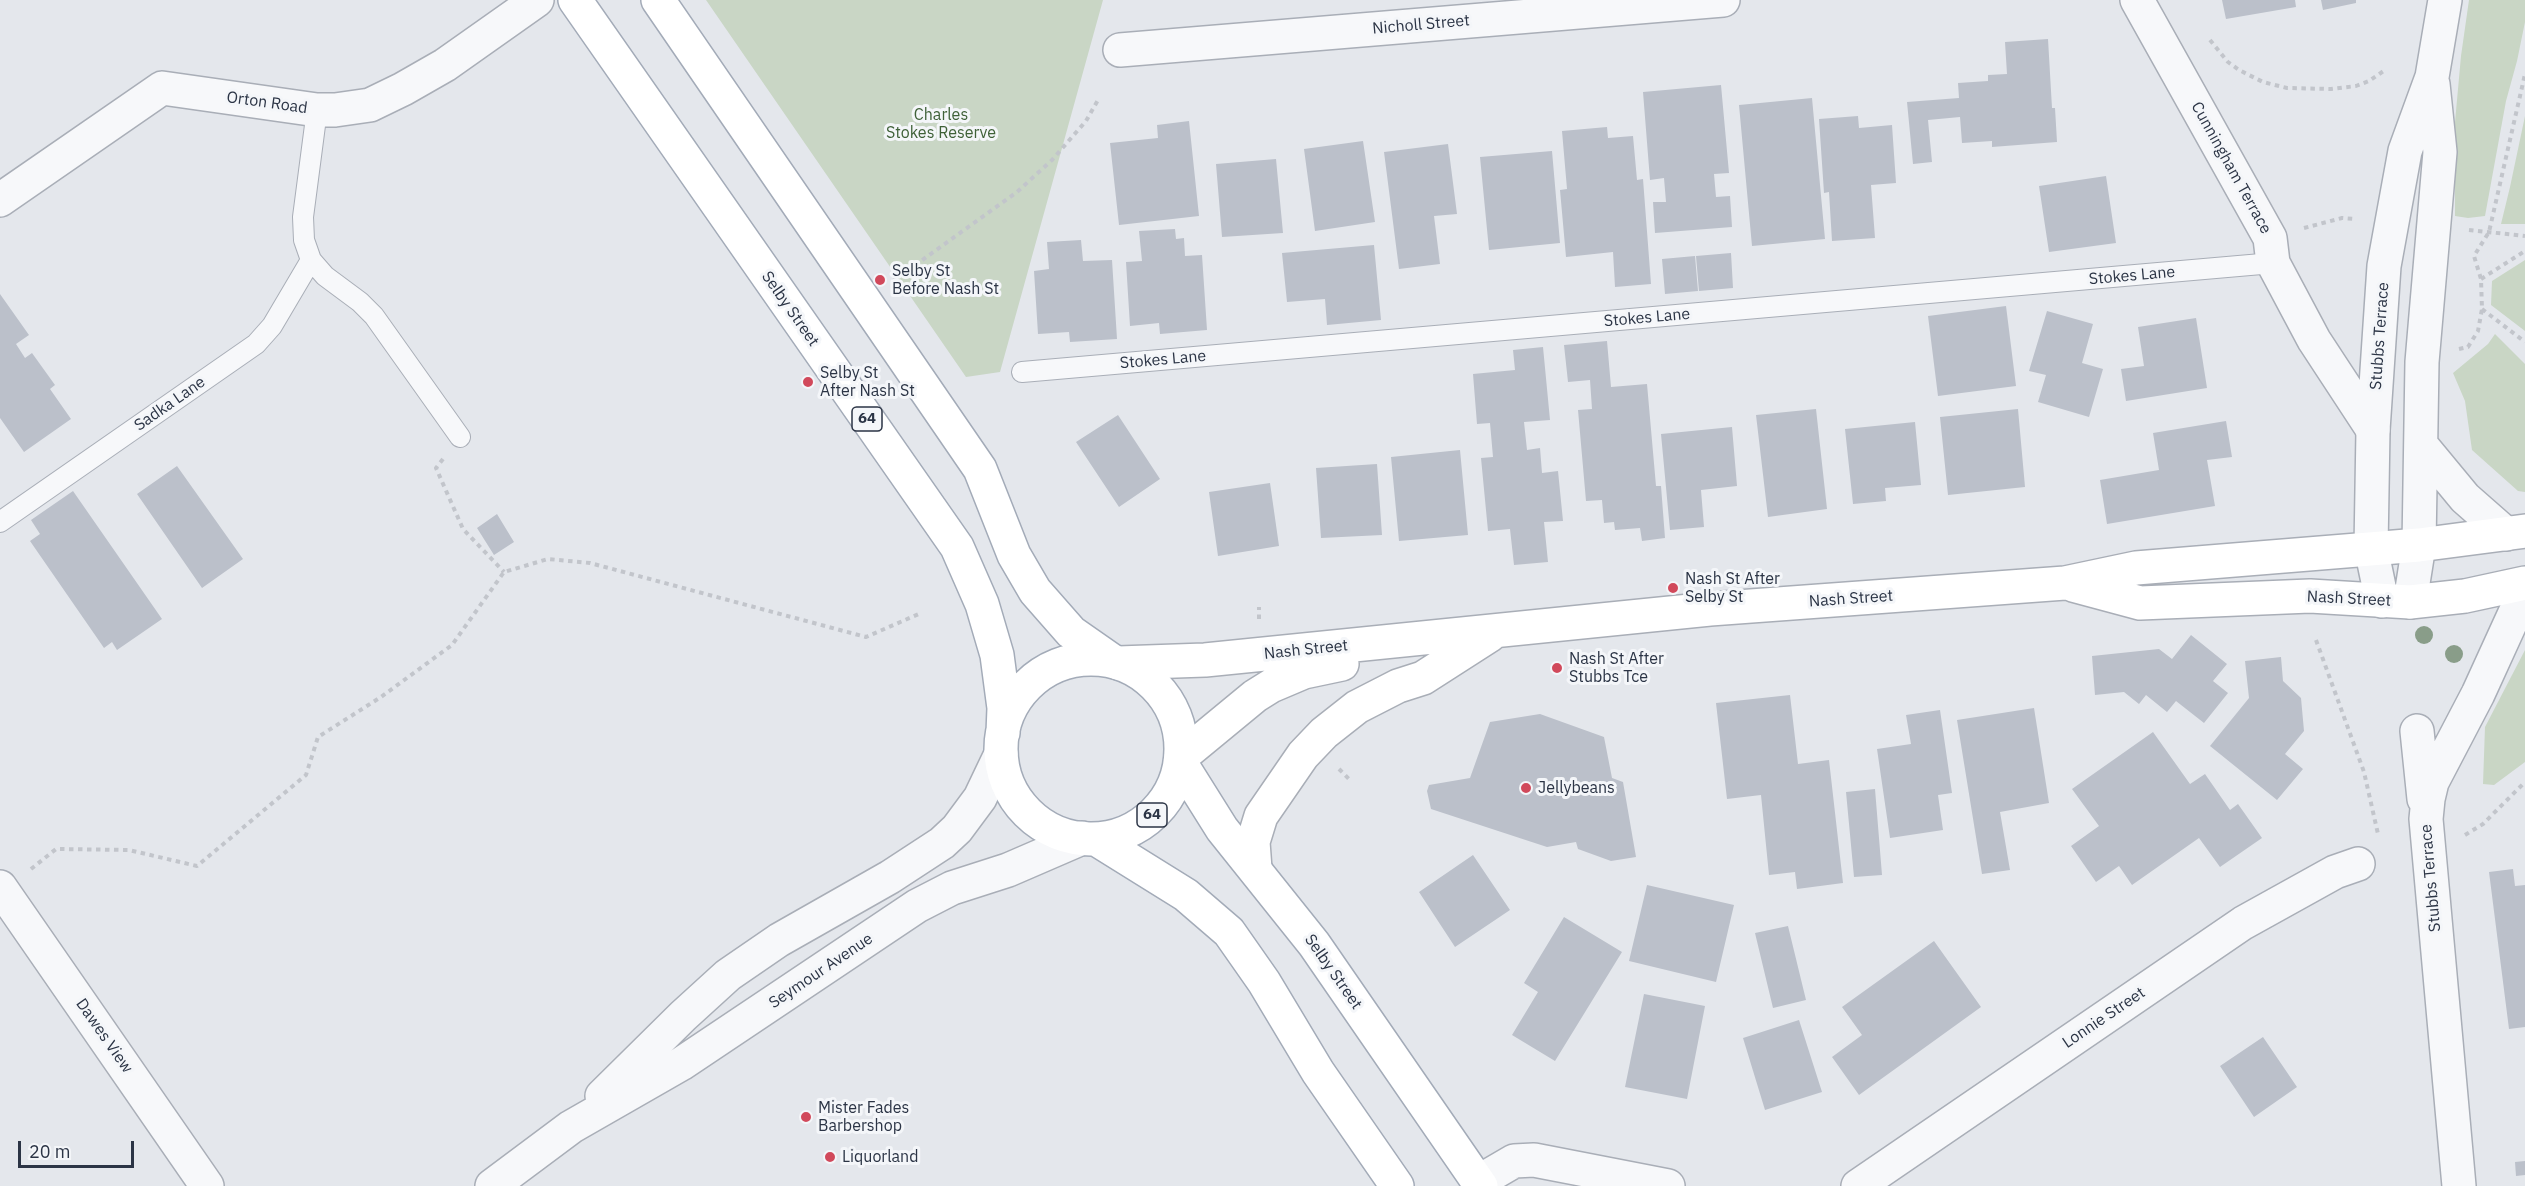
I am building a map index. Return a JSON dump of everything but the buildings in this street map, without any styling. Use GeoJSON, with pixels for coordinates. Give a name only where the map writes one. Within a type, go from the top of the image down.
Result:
{"type":"FeatureCollection","features":[{"type":"Feature","properties":{"kind":"main road","name":"Selby Street"},"geometry":{"type":"LineString","coordinates":[[575,0],[957,547],[982,604],[997,655],[1004,708],[1002,744]]}},
{"type":"Feature","properties":{"kind":"main road","name":"64"},"geometry":{"type":"LineString","coordinates":[[658,0],[980,469],[1014,555],[1035,591],[1071,632],[1116,662],[1147,677],[1168,701],[1181,735],[1181,760],[1178,775],[1168,796],[1147,820],[1123,833],[1089,839],[1065,835],[1048,828],[1026,811],[1015,797],[1007,781],[1002,744],[1015,702],[1026,687],[1046,671],[1064,663],[1082,659],[1116,662]]}},
{"type":"Feature","properties":{"kind":"main road","name":"Nash Street"},"geometry":{"type":"LineString","coordinates":[[1116,662],[1205,660],[1710,609],[2065,583],[2136,568],[2419,545],[2516,533]]}},
{"type":"Feature","properties":{"kind":"main road","name":"Nash Street"},"geometry":{"type":"LineString","coordinates":[[2065,583],[2140,603],[2310,596],[2396,601],[2465,596],[2525,583]]}},
{"type":"Feature","properties":{"kind":"main road","name":"Nash Street"},"geometry":{"type":"LineString","coordinates":[[1181,760],[1255,696],[1287,678],[1304,672],[1494,632]]}},
{"type":"Feature","properties":{"kind":"main road"},"geometry":{"type":"LineString","coordinates":[[1256,869],[1253,842],[1261,816],[1303,755],[1324,733],[1357,707],[1398,686],[1423,678],[1494,632]]}},
{"type":"Feature","properties":{"kind":"main road","name":"Selby Street"},"geometry":{"type":"LineString","coordinates":[[1181,760],[1218,824],[1314,944],[1480,1184]]}},
{"type":"Feature","properties":{"kind":"main road"},"geometry":{"type":"LineString","coordinates":[[1089,839],[1186,895],[1229,932],[1260,975],[1318,1072],[1397,1186]]}},
{"type":"Feature","properties":{"kind":"street","name":"Orton Road"},"geometry":{"type":"LineString","coordinates":[[0,200],[162,88],[317,110],[370,105],[444,65],[537,0]]}},
{"type":"Feature","properties":{"kind":"street","name":"Nicholl Street"},"geometry":{"type":"LineString","coordinates":[[1120,50],[1723,0]]}},
{"type":"Feature","properties":{"kind":"street","name":"Cunningham Terrace"},"geometry":{"type":"LineString","coordinates":[[2137,0],[2270,238],[2273,263],[2330,367],[2373,430]]}},
{"type":"Feature","properties":{"kind":"street","name":"Stubbs Terrace"},"geometry":{"type":"LineString","coordinates":[[2396,601],[2371,548],[2373,430],[2384,266],[2405,151],[2432,76],[2445,0]]}},
{"type":"Feature","properties":{"kind":"street","name":"Stubbs Terrace"},"geometry":{"type":"LineString","coordinates":[[2396,601],[2419,545],[2422,362],[2440,152],[2432,76]]}},
{"type":"Feature","properties":{"kind":"street"},"geometry":{"type":"LineString","coordinates":[[2422,446],[2465,498],[2516,533]]}},
{"type":"Feature","properties":{"kind":"street","name":"Stubbs Terrace"},"geometry":{"type":"LineString","coordinates":[[2458,1186],[2426,819],[2432,782],[2478,694],[2525,591]]}},
{"type":"Feature","properties":{"kind":"street"},"geometry":{"type":"LineString","coordinates":[[2417,731],[2426,819]]}},
{"type":"Feature","properties":{"kind":"street","name":"Seymour Avenue"},"geometry":{"type":"LineString","coordinates":[[571,1127],[683,1016],[728,975],[779,940],[890,877],[942,843],[957,829],[980,798],[1002,744]]}},
{"type":"Feature","properties":{"kind":"street","name":"Seymour Avenue"},"geometry":{"type":"LineString","coordinates":[[492,1186],[571,1127],[681,1064],[926,901],[952,888],[1008,870],[1089,839]]}},
{"type":"Feature","properties":{"kind":"street","name":"Lonnie Street"},"geometry":{"type":"LineString","coordinates":[[1858,1186],[2243,923],[2334,872],[2358,864]]}},
{"type":"Feature","properties":{"kind":"street","name":"Dawes View"},"geometry":{"type":"LineString","coordinates":[[2,889],[207,1186]]}},
{"type":"Feature","properties":{"kind":"street"},"geometry":{"type":"LineString","coordinates":[[1480,1184],[1514,1161],[1533,1160],[1668,1186]]}},
{"type":"Feature","properties":{"kind":"lane"},"geometry":{"type":"LineString","coordinates":[[317,110],[303,217],[304,240],[311,260],[325,276],[360,302],[374,316],[460,437]]}},
{"type":"Feature","properties":{"kind":"lane","name":"Sadka Lane"},"geometry":{"type":"LineString","coordinates":[[0,522],[256,344],[272,326],[311,260]]}},
{"type":"Feature","properties":{"kind":"lane","name":"Stokes Lane"},"geometry":{"type":"LineString","coordinates":[[1022,372],[2273,263]]}},
{"type":"Feature","properties":{"kind":"path"},"geometry":{"type":"LineString","coordinates":[[2210,40],[2228,62],[2240,70],[2263,82],[2287,88],[2331,89],[2356,86],[2369,81],[2385,70]]}},
{"type":"Feature","properties":{"kind":"path"},"geometry":{"type":"LineString","coordinates":[[2451,351],[2468,347],[2478,331],[2481,279],[2474,256],[2489,232],[2525,74]]}},
{"type":"Feature","properties":{"kind":"path"},"geometry":{"type":"LineString","coordinates":[[892,281],[1017,192],[1052,160],[1079,129],[1098,100]]}},
{"type":"Feature","properties":{"kind":"path"},"geometry":{"type":"LineString","coordinates":[[2300,230],[2342,218],[2359,220]]}},
{"type":"Feature","properties":{"kind":"path"},"geometry":{"type":"LineString","coordinates":[[2468,230],[2525,236]]}},
{"type":"Feature","properties":{"kind":"path"},"geometry":{"type":"LineString","coordinates":[[2481,279],[2525,251]]}},
{"type":"Feature","properties":{"kind":"path"},"geometry":{"type":"LineString","coordinates":[[2481,309],[2525,342]]}},
{"type":"Feature","properties":{"kind":"path"},"geometry":{"type":"LineString","coordinates":[[460,437],[436,468],[463,529],[504,572]]}},
{"type":"Feature","properties":{"kind":"path"},"geometry":{"type":"LineString","coordinates":[[2,889],[56,849],[129,850],[197,866],[306,775],[318,737],[381,697],[452,645],[504,572],[548,559],[590,563],[866,637],[921,613]]}},
{"type":"Feature","properties":{"kind":"path"},"geometry":{"type":"LineString","coordinates":[[2316,640],[2364,772],[2378,835]]}},
{"type":"Feature","properties":{"kind":"path"},"geometry":{"type":"LineString","coordinates":[[2429,858],[2483,824],[2525,782]]}},
{"type":"Feature","properties":{"kind":"green space","name":"Charles Stokes Reserve"},"geometry":{"type":"Polygon","coordinates":[[[706,0],[1103,0],[1000,372],[966,377],[706,0]]]}},
{"type":"Feature","properties":{"kind":"green space"},"geometry":{"type":"Polygon","coordinates":[[[2469,0],[2525,0],[2525,22],[2506,101],[2485,216],[2468,218],[2455,216],[2455,122],[2469,0]]]}},
{"type":"Feature","properties":{"kind":"green space"},"geometry":{"type":"Polygon","coordinates":[[[2525,116],[2525,224],[2501,224],[2510,187],[2525,116]]]}},
{"type":"Feature","properties":{"kind":"green space"},"geometry":{"type":"Polygon","coordinates":[[[2525,260],[2525,331],[2491,305],[2492,281],[2525,260]]]}},
{"type":"Feature","properties":{"kind":"green space"},"geometry":{"type":"Polygon","coordinates":[[[2495,334],[2525,364],[2525,492],[2518,491],[2472,450],[2465,401],[2453,373],[2488,344],[2495,334]]]}},
{"type":"Feature","properties":{"kind":"green space"},"geometry":{"type":"Polygon","coordinates":[[[2525,650],[2525,762],[2494,785],[2483,784],[2485,727],[2525,650]]]}},
{"type":"Feature","properties":{"kind":"place","name":"Selby St Before Nash St"},"geometry":{"type":"Point","coordinates":[880,280]}},
{"type":"Feature","properties":{"kind":"place","name":"Selby St After Nash St"},"geometry":{"type":"Point","coordinates":[808,382]}},
{"type":"Feature","properties":{"kind":"place","name":"Nash St After Selby St"},"geometry":{"type":"Point","coordinates":[1673,588]}},
{"type":"Feature","properties":{"kind":"place","name":"Nash St After Stubbs Tce"},"geometry":{"type":"Point","coordinates":[1557,668]}},
{"type":"Feature","properties":{"kind":"place","name":"Jellybeans"},"geometry":{"type":"Point","coordinates":[1526,788]}},
{"type":"Feature","properties":{"kind":"place","name":"Mister Fades Barbershop"},"geometry":{"type":"Point","coordinates":[806,1117]}},
{"type":"Feature","properties":{"kind":"place","name":"Liquorland"},"geometry":{"type":"Point","coordinates":[830,1157]}}]}
